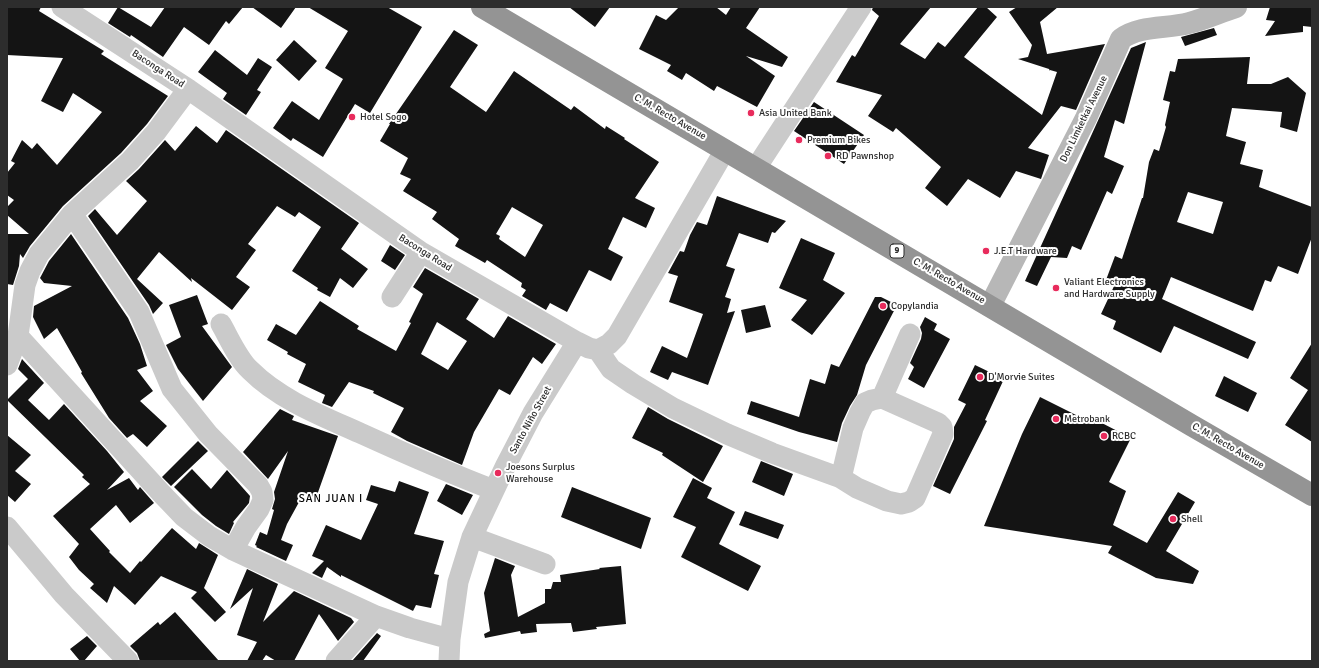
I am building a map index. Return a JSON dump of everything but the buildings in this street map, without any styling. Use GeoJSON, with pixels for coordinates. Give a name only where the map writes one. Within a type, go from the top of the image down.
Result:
{"type":"FeatureCollection","features":[{"type":"Feature","properties":{"kind":"highway","name":"C. M. Recto Avenue"},"geometry":{"type":"LineString","coordinates":[[482,7],[1312,494]]}},
{"type":"Feature","properties":{"kind":"street","name":"Baconga Road"},"geometry":{"type":"LineString","coordinates":[[62,7],[188,89],[421,252],[577,342],[589,348],[598,350]]}},
{"type":"Feature","properties":{"kind":"street"},"geometry":{"type":"LineString","coordinates":[[756,168],[861,7]]}},
{"type":"Feature","properties":{"kind":"street","name":"Don Limketkai Avenue"},"geometry":{"type":"LineString","coordinates":[[990,306],[1086,118],[1121,39],[1129,33],[1190,23],[1236,7]]}},
{"type":"Feature","properties":{"kind":"street"},"geometry":{"type":"LineString","coordinates":[[7,365],[18,336],[23,298],[30,271],[39,254],[72,214],[130,161],[156,132],[188,89]]}},
{"type":"Feature","properties":{"kind":"street"},"geometry":{"type":"LineString","coordinates":[[725,150],[617,336],[609,344],[598,350],[611,369],[673,408],[727,434],[772,453],[842,478],[857,488],[887,502],[901,504],[909,502],[915,498],[943,434],[942,427],[938,423],[882,398],[865,403],[853,428],[842,478]]}},
{"type":"Feature","properties":{"kind":"street"},"geometry":{"type":"LineString","coordinates":[[72,214],[139,312],[172,389],[208,434],[258,485],[262,492],[263,500],[259,509],[246,526],[232,550]]}},
{"type":"Feature","properties":{"kind":"street"},"geometry":{"type":"LineString","coordinates":[[392,297],[421,252]]}},
{"type":"Feature","properties":{"kind":"street"},"geometry":{"type":"LineString","coordinates":[[221,324],[248,369],[262,382],[288,399],[412,456],[494,490]]}},
{"type":"Feature","properties":{"kind":"street"},"geometry":{"type":"LineString","coordinates":[[882,398],[910,334]]}},
{"type":"Feature","properties":{"kind":"street"},"geometry":{"type":"LineString","coordinates":[[18,336],[156,488],[184,517],[210,536],[232,550],[376,616],[410,628],[450,639]]}},
{"type":"Feature","properties":{"kind":"street","name":"Santo Niño Street"},"geometry":{"type":"LineString","coordinates":[[449,661],[450,639],[458,582],[472,537],[533,413],[577,342]]}},
{"type":"Feature","properties":{"kind":"street"},"geometry":{"type":"LineString","coordinates":[[7,527],[64,595],[128,661]]}},
{"type":"Feature","properties":{"kind":"street"},"geometry":{"type":"LineString","coordinates":[[472,537],[545,564]]}},
{"type":"Feature","properties":{"kind":"street"},"geometry":{"type":"LineString","coordinates":[[336,661],[376,616]]}},
{"type":"Feature","properties":{"kind":"place","name":"Asia United Bank"},"geometry":{"type":"Point","coordinates":[751,113]}},
{"type":"Feature","properties":{"kind":"place","name":"Hotel Sogo"},"geometry":{"type":"Point","coordinates":[352,117]}},
{"type":"Feature","properties":{"kind":"place","name":"Premium Bikes"},"geometry":{"type":"Point","coordinates":[799,140]}},
{"type":"Feature","properties":{"kind":"place","name":"RD Pawnshop"},"geometry":{"type":"Point","coordinates":[828,156]}},
{"type":"Feature","properties":{"kind":"place","name":"J.E.T Hardware"},"geometry":{"type":"Point","coordinates":[986,251]}},
{"type":"Feature","properties":{"kind":"place","name":"Valiant Electronics and Hardware Supply"},"geometry":{"type":"Point","coordinates":[1056,288]}},
{"type":"Feature","properties":{"kind":"place","name":"Copylandia"},"geometry":{"type":"Point","coordinates":[883,306]}},
{"type":"Feature","properties":{"kind":"place","name":"D'Morvie Suites"},"geometry":{"type":"Point","coordinates":[980,377]}},
{"type":"Feature","properties":{"kind":"place","name":"Metrobank"},"geometry":{"type":"Point","coordinates":[1056,419]}},
{"type":"Feature","properties":{"kind":"place","name":"RCBC"},"geometry":{"type":"Point","coordinates":[1104,436]}},
{"type":"Feature","properties":{"kind":"place","name":"Joesons Surplus Warehouse"},"geometry":{"type":"Point","coordinates":[498,473]}},
{"type":"Feature","properties":{"kind":"place","name":"Shell"},"geometry":{"type":"Point","coordinates":[1173,519]}},
{"type":"Feature","properties":{"kind":"district","name":"SAN JUAN I"},"geometry":{"type":"Point","coordinates":[331,499]}}]}
